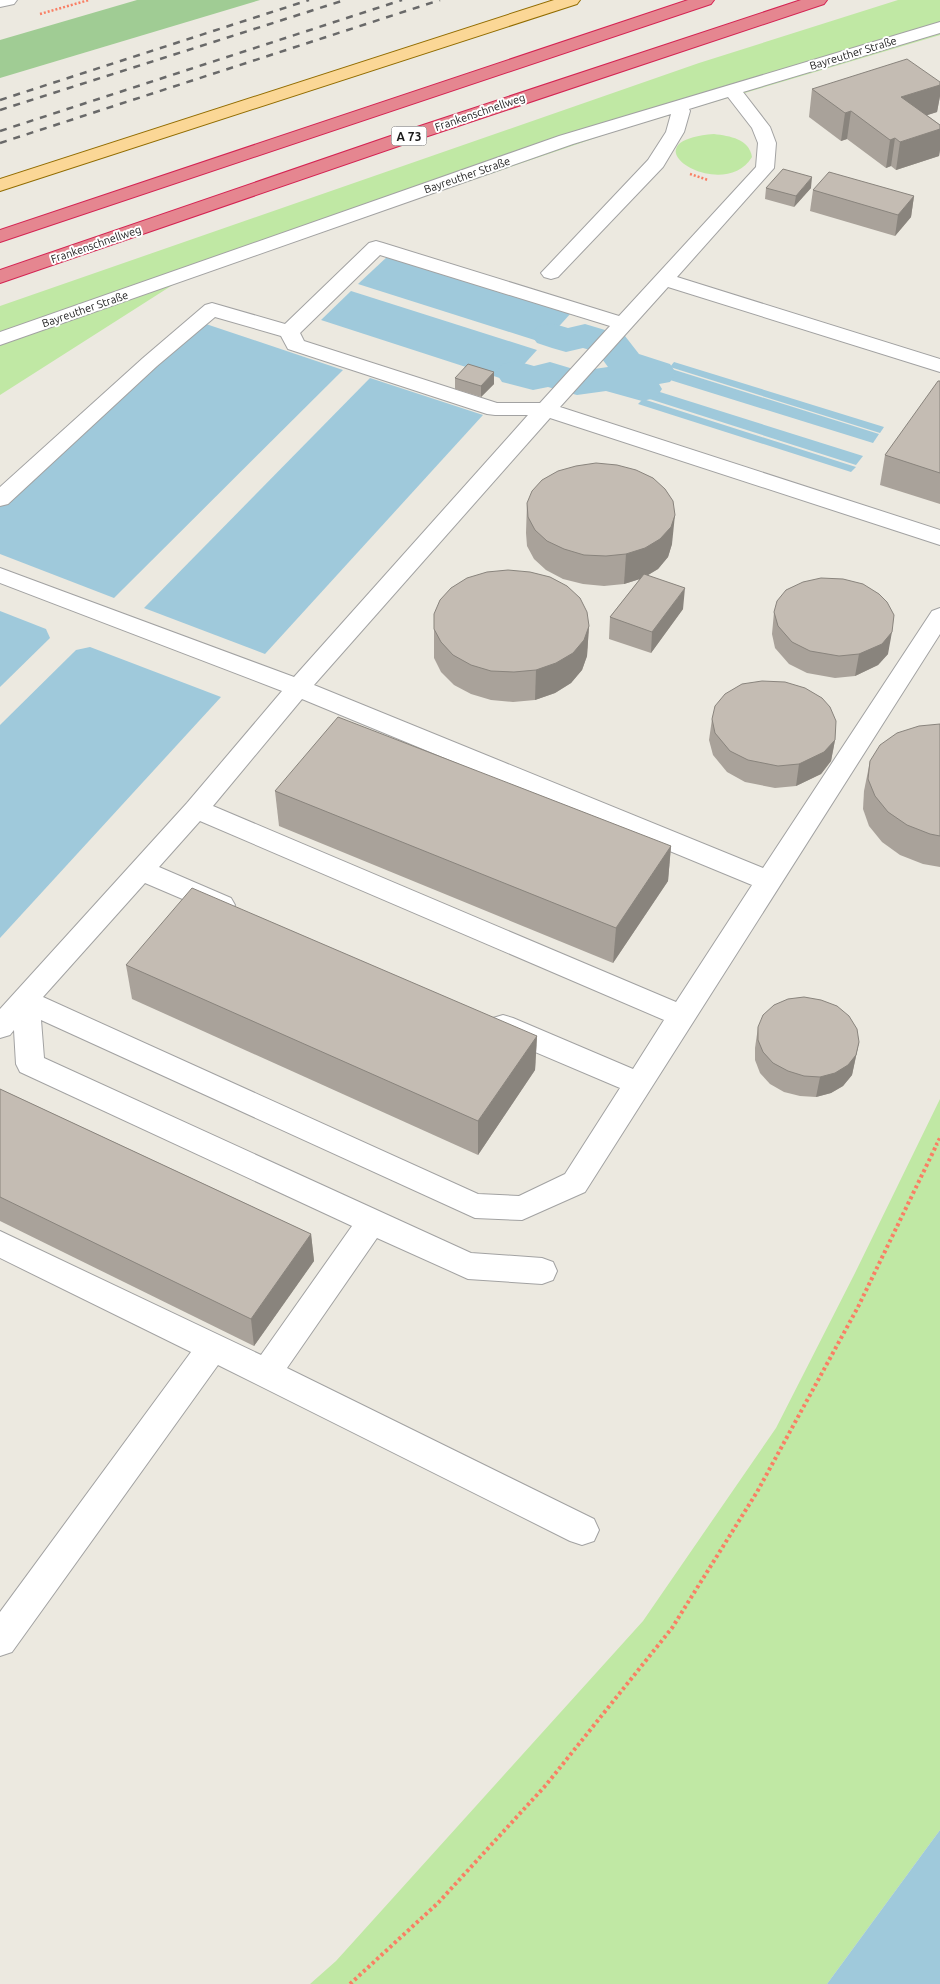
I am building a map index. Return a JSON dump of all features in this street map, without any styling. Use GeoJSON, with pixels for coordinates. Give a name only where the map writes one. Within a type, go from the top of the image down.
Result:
{"type":"FeatureCollection","features":[{"type":"Feature","properties":{"kind":"highway","name":"A 73"},"geometry":{"type":"LineString","coordinates":[[0,236],[705,0]]}},
{"type":"Feature","properties":{"kind":"highway","name":"Frankenschnellweg"},"geometry":{"type":"LineString","coordinates":[[0,277],[421,132],[818,0]]}},
{"type":"Feature","properties":{"kind":"main road"},"geometry":{"type":"LineString","coordinates":[[0,185],[571,0]]}},
{"type":"Feature","properties":{"kind":"street"},"geometry":{"type":"LineString","coordinates":[[0,2],[8,0]]}},
{"type":"Feature","properties":{"kind":"street","name":"Bayreuther Straße"},"geometry":{"type":"LineString","coordinates":[[0,339],[556,143],[940,27]]}},
{"type":"Feature","properties":{"kind":"street"},"geometry":{"type":"LineString","coordinates":[[0,1028],[196,809],[298,688],[545,410],[765,168],[767,143],[761,126],[731,89]]}},
{"type":"Feature","properties":{"kind":"street"},"geometry":{"type":"LineString","coordinates":[[551,273],[656,163],[675,132],[680,111],[678,105]]}},
{"type":"Feature","properties":{"kind":"street"},"geometry":{"type":"LineString","coordinates":[[289,332],[376,247],[623,324]]}},
{"type":"Feature","properties":{"kind":"street"},"geometry":{"type":"LineString","coordinates":[[664,280],[940,366]]}},
{"type":"Feature","properties":{"kind":"street"},"geometry":{"type":"LineString","coordinates":[[0,499],[143,368],[212,309],[289,332],[296,345],[495,409],[545,410],[940,538]]}},
{"type":"Feature","properties":{"kind":"street"},"geometry":{"type":"LineString","coordinates":[[0,575],[298,688],[768,881]]}},
{"type":"Feature","properties":{"kind":"street"},"geometry":{"type":"LineString","coordinates":[[26,1001],[475,1206],[522,1208],[576,1183],[768,881],[940,616]]}},
{"type":"Feature","properties":{"kind":"street"},"geometry":{"type":"LineString","coordinates":[[196,809],[682,1016]]}},
{"type":"Feature","properties":{"kind":"street"},"geometry":{"type":"LineString","coordinates":[[141,870],[241,913]]}},
{"type":"Feature","properties":{"kind":"street"},"geometry":{"type":"LineString","coordinates":[[26,1001],[30,1064],[468,1266],[542,1271]]}},
{"type":"Feature","properties":{"kind":"street"},"geometry":{"type":"LineString","coordinates":[[485,1018],[639,1084]]}},
{"type":"Feature","properties":{"kind":"street"},"geometry":{"type":"LineString","coordinates":[[266,1373],[370,1222]]}},
{"type":"Feature","properties":{"kind":"street"},"geometry":{"type":"LineString","coordinates":[[0,1244],[266,1373],[582,1530]]}},
{"type":"Feature","properties":{"kind":"street"},"geometry":{"type":"LineString","coordinates":[[0,1640],[213,1347]]}},
{"type":"Feature","properties":{"kind":"path"},"geometry":{"type":"LineString","coordinates":[[36,16],[89,0]]}},
{"type":"Feature","properties":{"kind":"path"},"geometry":{"type":"LineString","coordinates":[[656,163],[746,191]]}},
{"type":"Feature","properties":{"kind":"path"},"geometry":{"type":"LineString","coordinates":[[350,1984],[438,1903],[539,1793],[672,1628],[766,1475],[858,1307],[940,1137]]}},
{"type":"Feature","properties":{"kind":"green space"},"geometry":{"type":"Polygon","coordinates":[[[137,0],[260,0],[0,78],[0,40],[137,0]]]}},
{"type":"Feature","properties":{"kind":"green space"},"geometry":{"type":"Polygon","coordinates":[[[898,0],[940,0],[940,35],[613,132],[182,279],[0,395],[0,306],[699,63],[898,0]]]}},
{"type":"Feature","properties":{"kind":"green space"},"geometry":{"type":"Polygon","coordinates":[[[714,134],[732,137],[743,142],[752,157],[738,170],[721,175],[703,173],[687,166],[678,157],[677,147],[688,139],[714,134]]]}},
{"type":"Feature","properties":{"kind":"green space"},"geometry":{"type":"Polygon","coordinates":[[[940,1099],[940,1830],[827,1984],[310,1984],[336,1961],[643,1621],[776,1428],[855,1273],[940,1099]]]}},
{"type":"Feature","properties":{"kind":"water"},"geometry":{"type":"Polygon","coordinates":[[[388,256],[571,313],[544,343],[358,284],[388,256]]]}},
{"type":"Feature","properties":{"kind":"water"},"geometry":{"type":"Polygon","coordinates":[[[351,291],[537,350],[509,381],[321,320],[351,291]]]}},
{"type":"Feature","properties":{"kind":"water"},"geometry":{"type":"Polygon","coordinates":[[[203,323],[343,370],[114,598],[0,554],[0,507],[203,323]]]}},
{"type":"Feature","properties":{"kind":"water"},"geometry":{"type":"Polygon","coordinates":[[[674,362],[884,427],[880,433],[670,367],[674,362]]]}},
{"type":"Feature","properties":{"kind":"water"},"geometry":{"type":"Polygon","coordinates":[[[662,366],[879,434],[873,443],[654,375],[662,366]]]}},
{"type":"Feature","properties":{"kind":"water"},"geometry":{"type":"Polygon","coordinates":[[[370,378],[483,415],[265,654],[144,608],[370,378]]]}},
{"type":"Feature","properties":{"kind":"water"},"geometry":{"type":"Polygon","coordinates":[[[644,387],[863,456],[856,465],[637,395],[644,387]]]}},
{"type":"Feature","properties":{"kind":"water"},"geometry":{"type":"Polygon","coordinates":[[[643,399],[856,467],[851,472],[638,404],[643,399]]]}},
{"type":"Feature","properties":{"kind":"water"},"geometry":{"type":"Polygon","coordinates":[[[0,611],[46,629],[50,638],[0,687],[0,611]]]}},
{"type":"Feature","properties":{"kind":"water"},"geometry":{"type":"Polygon","coordinates":[[[90,647],[221,697],[0,938],[0,725],[76,650],[90,647]]]}},
{"type":"Feature","properties":{"kind":"water"},"geometry":{"type":"Polygon","coordinates":[[[940,1830],[940,1984],[827,1984],[940,1830]]]}},
{"type":"Feature","properties":{"kind":"building"},"geometry":{"type":"Polygon","coordinates":[[[907,59],[940,82],[940,85],[901,97],[940,125],[940,129],[900,142],[895,138],[890,140],[851,111],[845,113],[812,89],[907,59]]]}},
{"type":"Feature","properties":{"kind":"building"},"geometry":{"type":"Polygon","coordinates":[[[783,169],[812,177],[796,196],[766,188],[783,169]]]}},
{"type":"Feature","properties":{"kind":"building"},"geometry":{"type":"Polygon","coordinates":[[[829,172],[914,196],[898,215],[813,190],[829,172]]]}},
{"type":"Feature","properties":{"kind":"building"},"geometry":{"type":"Polygon","coordinates":[[[468,364],[494,372],[481,386],[455,378],[468,364]]]}},
{"type":"Feature","properties":{"kind":"building"},"geometry":{"type":"Polygon","coordinates":[[[938,381],[940,381],[940,473],[885,455],[938,381]]]}},
{"type":"Feature","properties":{"kind":"building"},"geometry":{"type":"Polygon","coordinates":[[[596,463],[617,465],[636,470],[653,478],[665,489],[673,501],[675,515],[671,527],[660,539],[645,548],[626,554],[606,556],[584,555],[547,541],[535,530],[528,517],[527,503],[532,491],[542,480],[558,471],[596,463]]]}},
{"type":"Feature","properties":{"kind":"building"},"geometry":{"type":"Polygon","coordinates":[[[508,570],[530,572],[550,577],[567,586],[580,598],[587,612],[589,626],[584,640],[573,653],[556,663],[536,670],[514,672],[491,671],[471,665],[453,655],[441,642],[434,629],[434,614],[440,600],[451,588],[467,578],[487,572],[508,570]]]}},
{"type":"Feature","properties":{"kind":"building"},"geometry":{"type":"Polygon","coordinates":[[[644,574],[685,588],[652,632],[610,617],[644,574]]]}},
{"type":"Feature","properties":{"kind":"building"},"geometry":{"type":"Polygon","coordinates":[[[821,578],[843,579],[863,584],[879,594],[887,602],[894,615],[892,632],[882,644],[859,654],[839,656],[810,651],[792,642],[778,626],[774,612],[777,601],[786,590],[803,582],[821,578]]]}},
{"type":"Feature","properties":{"kind":"building"},"geometry":{"type":"Polygon","coordinates":[[[762,681],[785,682],[805,688],[822,698],[830,707],[836,721],[835,740],[824,752],[799,764],[778,766],[748,760],[730,751],[715,733],[712,719],[715,706],[725,694],[742,684],[762,681]]]}},
{"type":"Feature","properties":{"kind":"building"},"geometry":{"type":"Polygon","coordinates":[[[338,717],[671,846],[616,928],[275,791],[338,717]]]}},
{"type":"Feature","properties":{"kind":"building"},"geometry":{"type":"Polygon","coordinates":[[[940,724],[940,836],[907,825],[888,812],[875,796],[868,779],[870,761],[880,745],[897,733],[919,726],[940,724]]]}},
{"type":"Feature","properties":{"kind":"building"},"geometry":{"type":"Polygon","coordinates":[[[192,888],[537,1036],[478,1121],[126,965],[192,888]]]}},
{"type":"Feature","properties":{"kind":"building"},"geometry":{"type":"Polygon","coordinates":[[[804,997],[821,1000],[837,1006],[849,1016],[857,1029],[859,1042],[856,1055],[848,1065],[835,1073],[820,1077],[804,1076],[788,1071],[773,1063],[763,1052],[758,1040],[758,1027],[763,1015],[774,1005],[788,999],[804,997]]]}},
{"type":"Feature","properties":{"kind":"building"},"geometry":{"type":"Polygon","coordinates":[[[0,1089],[311,1234],[251,1319],[0,1197],[0,1089]]]}},
{"type":"Feature","properties":{"kind":"waterway"},"geometry":{"type":"LineString","coordinates":[[551,335],[566,340],[585,336],[611,344],[625,363],[656,373]]}},
{"type":"Feature","properties":{"kind":"waterway"},"geometry":{"type":"LineString","coordinates":[[516,373],[533,378],[550,374],[577,383],[608,379],[642,389]]}},
{"type":"Feature","properties":{"kind":"railway"},"geometry":{"type":"LineString","coordinates":[[0,100],[309,0]]}},
{"type":"Feature","properties":{"kind":"railway"},"geometry":{"type":"LineString","coordinates":[[0,110],[345,0]]}},
{"type":"Feature","properties":{"kind":"railway"},"geometry":{"type":"LineString","coordinates":[[0,131],[402,0]]}},
{"type":"Feature","properties":{"kind":"railway"},"geometry":{"type":"LineString","coordinates":[[0,143],[440,0]]}}]}
